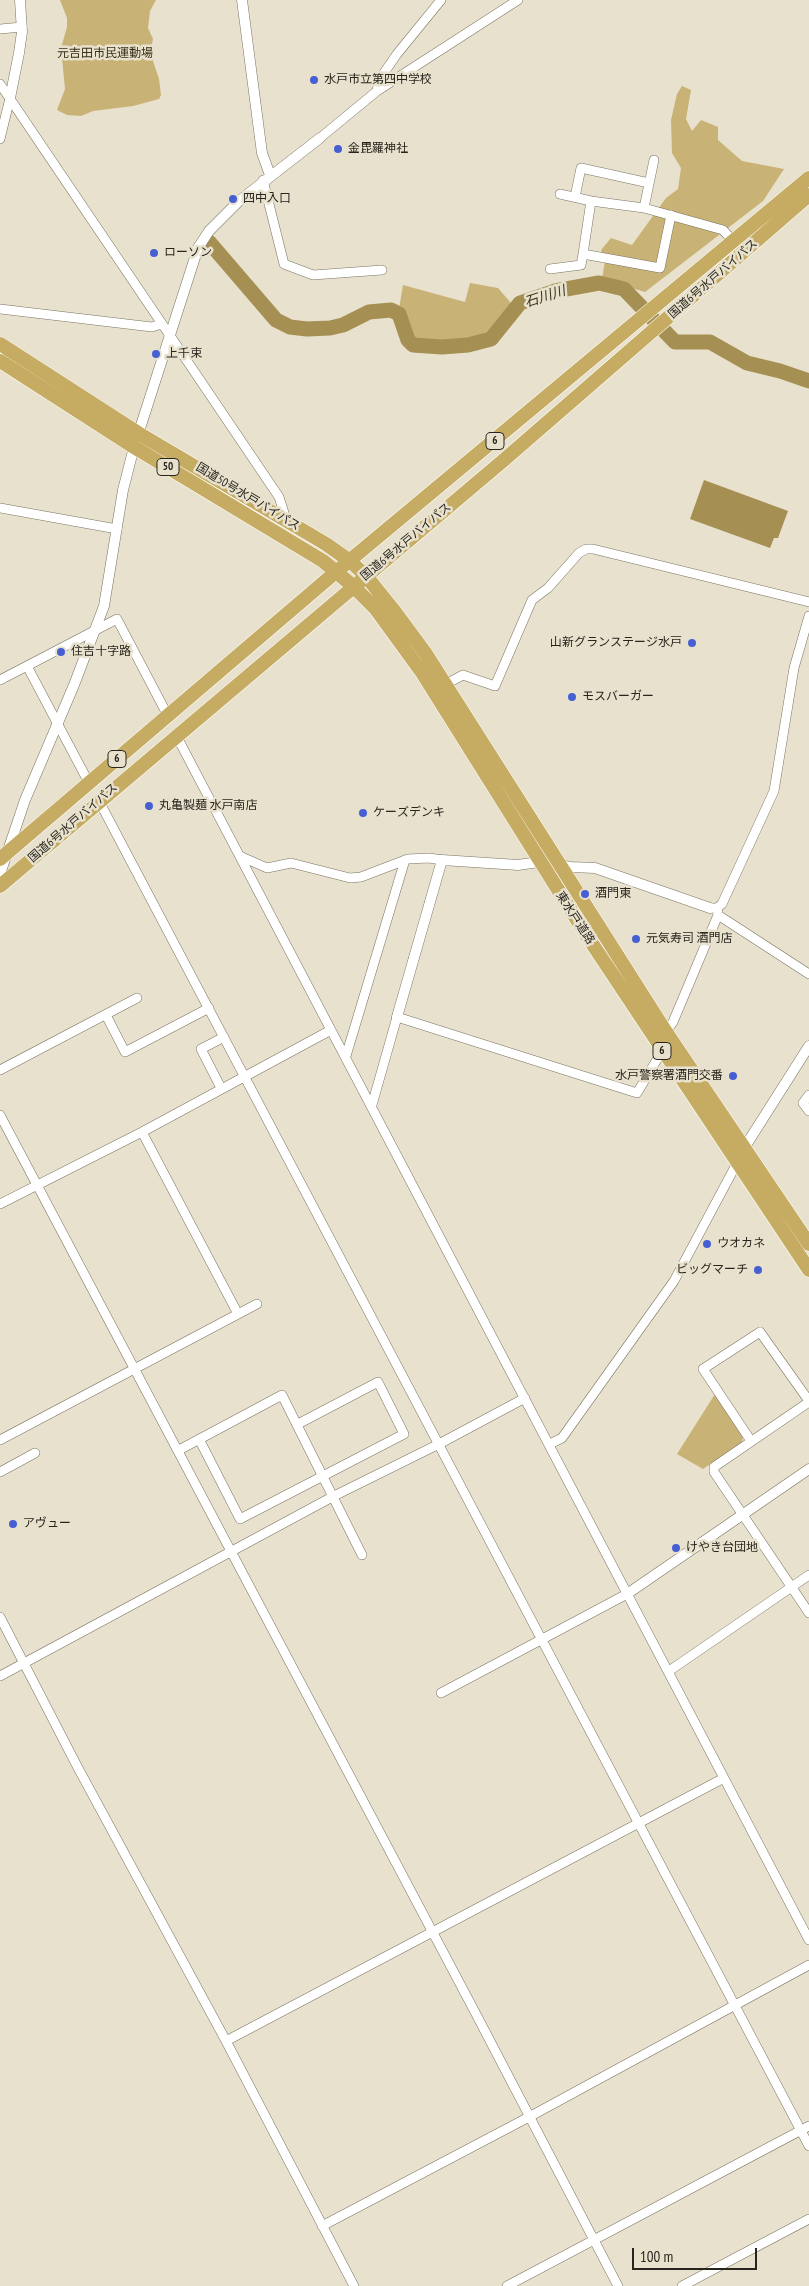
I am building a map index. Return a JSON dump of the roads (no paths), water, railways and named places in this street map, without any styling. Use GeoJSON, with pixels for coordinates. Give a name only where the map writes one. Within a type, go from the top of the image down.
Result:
{"type":"FeatureCollection","features":[{"type":"Feature","properties":{"kind":"highway","name":"国道6号水戸バイパス"},"geometry":{"type":"LineString","coordinates":[[3,857],[350,561],[809,178]]}},
{"type":"Feature","properties":{"kind":"highway","name":"国道6号水戸バイパス"},"geometry":{"type":"LineString","coordinates":[[0,886],[99,800],[667,320],[809,195]]}},
{"type":"Feature","properties":{"kind":"highway","name":"国道50号水戸バイパス"},"geometry":{"type":"LineString","coordinates":[[0,344],[138,433],[286,519],[350,561],[366,576]]}},
{"type":"Feature","properties":{"kind":"highway","name":"国道50号水戸バイパス"},"geometry":{"type":"LineString","coordinates":[[0,361],[134,447],[267,526],[337,572]]}},
{"type":"Feature","properties":{"kind":"highway","name":"東水戸道路"},"geometry":{"type":"LineString","coordinates":[[337,572],[380,614],[413,658],[539,862],[662,1051],[809,1270]]}},
{"type":"Feature","properties":{"kind":"highway","name":"東水戸道路"},"geometry":{"type":"LineString","coordinates":[[366,576],[411,632],[446,684],[559,866],[666,1032],[809,1244]]}},
{"type":"Feature","properties":{"kind":"street"},"geometry":{"type":"LineString","coordinates":[[0,139],[20,53],[22,27],[20,0]]}},
{"type":"Feature","properties":{"kind":"street"},"geometry":{"type":"LineString","coordinates":[[242,0],[262,152],[284,264],[313,275],[382,270]]}},
{"type":"Feature","properties":{"kind":"street"},"geometry":{"type":"LineString","coordinates":[[377,90],[379,80],[397,54],[441,0]]}},
{"type":"Feature","properties":{"kind":"street"},"geometry":{"type":"LineString","coordinates":[[0,874],[3,857],[25,800],[96,630],[107,592],[117,528],[134,447],[193,262],[204,238],[216,222],[267,177],[320,138],[377,90],[518,0]]}},
{"type":"Feature","properties":{"kind":"street"},"geometry":{"type":"LineString","coordinates":[[0,29],[22,27]]}},
{"type":"Feature","properties":{"kind":"street"},"geometry":{"type":"LineString","coordinates":[[0,84],[279,497],[286,519]]}},
{"type":"Feature","properties":{"kind":"street"},"geometry":{"type":"LineString","coordinates":[[644,208],[654,160]]}},
{"type":"Feature","properties":{"kind":"street"},"geometry":{"type":"LineString","coordinates":[[575,197],[581,168],[649,183]]}},
{"type":"Feature","properties":{"kind":"street"},"geometry":{"type":"LineString","coordinates":[[560,194],[591,201],[644,208],[671,215],[723,230],[734,242]]}},
{"type":"Feature","properties":{"kind":"street"},"geometry":{"type":"LineString","coordinates":[[550,270],[582,265],[591,201]]}},
{"type":"Feature","properties":{"kind":"street"},"geometry":{"type":"LineString","coordinates":[[584,254],[660,268],[671,215]]}},
{"type":"Feature","properties":{"kind":"street"},"geometry":{"type":"LineString","coordinates":[[0,309],[152,326],[161,324]]}},
{"type":"Feature","properties":{"kind":"street"},"geometry":{"type":"LineString","coordinates":[[0,508],[117,528]]}},
{"type":"Feature","properties":{"kind":"street"},"geometry":{"type":"LineString","coordinates":[[446,684],[462,675],[496,686],[532,600],[548,588],[579,553],[586,549],[593,549],[809,602]]}},
{"type":"Feature","properties":{"kind":"street"},"geometry":{"type":"LineString","coordinates":[[666,1032],[673,1022],[715,910],[722,904],[774,790],[794,668],[807,631],[809,616]]}},
{"type":"Feature","properties":{"kind":"street"},"geometry":{"type":"LineString","coordinates":[[0,680],[117,619],[168,716]]}},
{"type":"Feature","properties":{"kind":"street"},"geometry":{"type":"LineString","coordinates":[[27,666],[89,783]]}},
{"type":"Feature","properties":{"kind":"street"},"geometry":{"type":"LineString","coordinates":[[176,735],[242,857],[809,1940]]}},
{"type":"Feature","properties":{"kind":"street"},"geometry":{"type":"LineString","coordinates":[[99,800],[735,2006],[805,2128],[809,2146]]}},
{"type":"Feature","properties":{"kind":"street"},"geometry":{"type":"LineString","coordinates":[[242,857],[248,858],[267,868],[291,863],[350,878],[361,876],[405,860],[429,858],[518,865],[539,862],[559,866],[595,868],[715,910],[809,974]]}},
{"type":"Feature","properties":{"kind":"street"},"geometry":{"type":"LineString","coordinates":[[346,1056],[405,860]]}},
{"type":"Feature","properties":{"kind":"street"},"geometry":{"type":"LineString","coordinates":[[372,1106],[442,860]]}},
{"type":"Feature","properties":{"kind":"street"},"geometry":{"type":"LineString","coordinates":[[0,1070],[137,998]]}},
{"type":"Feature","properties":{"kind":"street"},"geometry":{"type":"LineString","coordinates":[[106,1015],[125,1052],[208,1008]]}},
{"type":"Feature","properties":{"kind":"street"},"geometry":{"type":"LineString","coordinates":[[397,1016],[637,1093],[662,1051]]}},
{"type":"Feature","properties":{"kind":"street"},"geometry":{"type":"LineString","coordinates":[[0,1204],[142,1132],[331,1030]]}},
{"type":"Feature","properties":{"kind":"street"},"geometry":{"type":"LineString","coordinates":[[221,1088],[201,1049],[224,1037]]}},
{"type":"Feature","properties":{"kind":"street"},"geometry":{"type":"LineString","coordinates":[[550,1444],[562,1438],[674,1282],[744,1148],[809,1046]]}},
{"type":"Feature","properties":{"kind":"street"},"geometry":{"type":"LineString","coordinates":[[809,1095],[803,1103],[809,1111]]}},
{"type":"Feature","properties":{"kind":"street"},"geometry":{"type":"LineString","coordinates":[[0,1115],[618,2286]]}},
{"type":"Feature","properties":{"kind":"street"},"geometry":{"type":"LineString","coordinates":[[142,1132],[238,1314]]}},
{"type":"Feature","properties":{"kind":"street"},"geometry":{"type":"LineString","coordinates":[[0,1440],[257,1304]]}},
{"type":"Feature","properties":{"kind":"street"},"geometry":{"type":"LineString","coordinates":[[751,1441],[703,1369],[760,1332],[809,1402],[714,1467],[714,1472],[809,1613]]}},
{"type":"Feature","properties":{"kind":"street"},"geometry":{"type":"LineString","coordinates":[[199,1439],[240,1519],[404,1434],[378,1382],[298,1424]]}},
{"type":"Feature","properties":{"kind":"street"},"geometry":{"type":"LineString","coordinates":[[178,1450],[282,1395],[362,1554]]}},
{"type":"Feature","properties":{"kind":"street"},"geometry":{"type":"LineString","coordinates":[[0,1676],[334,1496],[439,1444],[525,1398]]}},
{"type":"Feature","properties":{"kind":"street"},"geometry":{"type":"LineString","coordinates":[[0,1472],[36,1453]]}},
{"type":"Feature","properties":{"kind":"street"},"geometry":{"type":"LineString","coordinates":[[441,1693],[627,1594],[809,1469]]}},
{"type":"Feature","properties":{"kind":"street"},"geometry":{"type":"LineString","coordinates":[[668,1671],[809,1575]]}},
{"type":"Feature","properties":{"kind":"street"},"geometry":{"type":"LineString","coordinates":[[0,1617],[77,1766],[226,2041],[354,2286]]}},
{"type":"Feature","properties":{"kind":"street"},"geometry":{"type":"LineString","coordinates":[[226,2041],[724,1778]]}},
{"type":"Feature","properties":{"kind":"street"},"geometry":{"type":"LineString","coordinates":[[322,2226],[809,1966]]}},
{"type":"Feature","properties":{"kind":"street"},"geometry":{"type":"LineString","coordinates":[[507,2286],[805,2128]]}},
{"type":"Feature","properties":{"kind":"street"},"geometry":{"type":"LineString","coordinates":[[682,2286],[809,2220]]}},
{"type":"Feature","properties":{"kind":"waterway","name":"石川川"},"geometry":{"type":"LineString","coordinates":[[209,242],[276,320],[290,327],[307,329],[330,328],[343,325],[369,312],[391,310],[399,314],[408,340],[413,345],[442,347],[468,345],[491,339],[520,303],[555,291],[599,283],[624,289],[675,342],[710,342],[747,363],[780,371],[809,381]]}},
{"type":"Feature","properties":{"kind":"place","name":"水戸市立第四中学校"},"geometry":{"type":"Point","coordinates":[314,80]}},
{"type":"Feature","properties":{"kind":"place","name":"金毘羅神社"},"geometry":{"type":"Point","coordinates":[338,149]}},
{"type":"Feature","properties":{"kind":"place","name":"四中入口"},"geometry":{"type":"Point","coordinates":[233,199]}},
{"type":"Feature","properties":{"kind":"place","name":"ローソン"},"geometry":{"type":"Point","coordinates":[154,253]}},
{"type":"Feature","properties":{"kind":"place","name":"上千束"},"geometry":{"type":"Point","coordinates":[156,354]}},
{"type":"Feature","properties":{"kind":"place","name":"山新グランステージ水戸"},"geometry":{"type":"Point","coordinates":[692,643]}},
{"type":"Feature","properties":{"kind":"place","name":"住吉十字路"},"geometry":{"type":"Point","coordinates":[61,652]}},
{"type":"Feature","properties":{"kind":"place","name":"モスバーガー"},"geometry":{"type":"Point","coordinates":[572,697]}},
{"type":"Feature","properties":{"kind":"place","name":"丸亀製麺 水戸南店"},"geometry":{"type":"Point","coordinates":[149,806]}},
{"type":"Feature","properties":{"kind":"place","name":"ケーズデンキ"},"geometry":{"type":"Point","coordinates":[363,813]}},
{"type":"Feature","properties":{"kind":"place","name":"酒門東"},"geometry":{"type":"Point","coordinates":[585,894]}},
{"type":"Feature","properties":{"kind":"place","name":"元気寿司 酒門店"},"geometry":{"type":"Point","coordinates":[636,939]}},
{"type":"Feature","properties":{"kind":"place","name":"水戸警察署酒門交番"},"geometry":{"type":"Point","coordinates":[733,1076]}},
{"type":"Feature","properties":{"kind":"place","name":"ウオカネ"},"geometry":{"type":"Point","coordinates":[707,1244]}},
{"type":"Feature","properties":{"kind":"place","name":"ビッグマーチ"},"geometry":{"type":"Point","coordinates":[758,1270]}},
{"type":"Feature","properties":{"kind":"place","name":"アヴュー"},"geometry":{"type":"Point","coordinates":[13,1524]}},
{"type":"Feature","properties":{"kind":"place","name":"けやき台団地"},"geometry":{"type":"Point","coordinates":[676,1548]}},
{"type":"Feature","properties":{"kind":"park label","name":"元吉田市民運動場"},"geometry":{"type":"Point","coordinates":[105,54]}}]}
